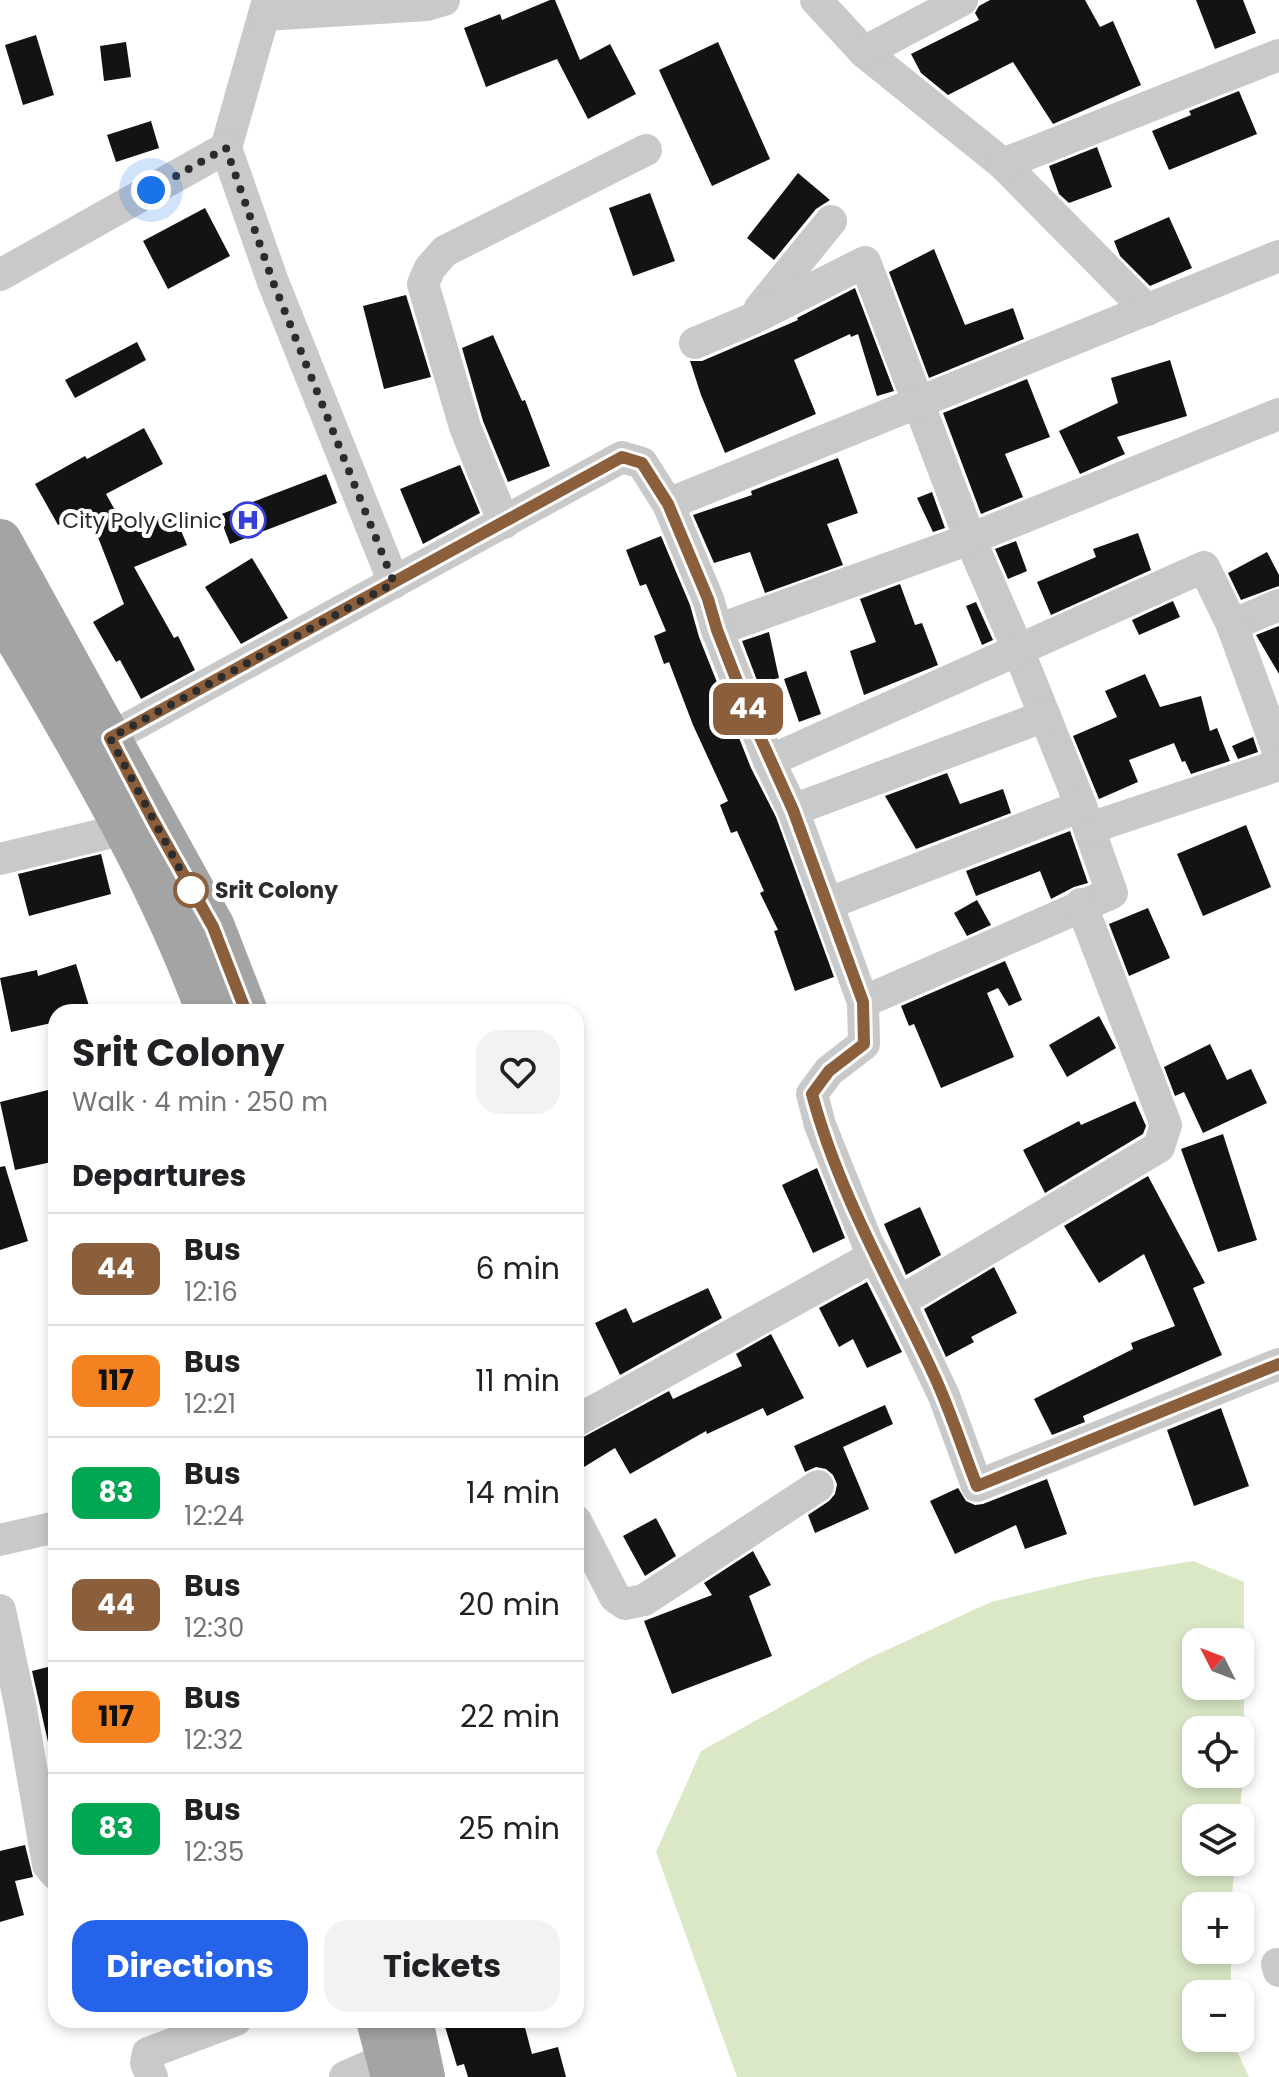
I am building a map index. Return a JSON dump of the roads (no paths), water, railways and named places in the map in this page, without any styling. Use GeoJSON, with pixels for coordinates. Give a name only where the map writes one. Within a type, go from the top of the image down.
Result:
{"type":"FeatureCollection","features":[{"type":"Feature","properties":{"kind":"main road"},"geometry":{"type":"LineString","coordinates":[[0,541],[213,927],[243,1004]]}},
{"type":"Feature","properties":{"kind":"main road"},"geometry":{"type":"LineString","coordinates":[[0,609],[125,829],[194,973],[205,1004]]}},
{"type":"Feature","properties":{"kind":"main road"},"geometry":{"type":"LineString","coordinates":[[396,2058],[408,2028]]}},
{"type":"Feature","properties":{"kind":"street"},"geometry":{"type":"LineString","coordinates":[[394,583],[273,282],[226,148],[266,8],[427,5],[444,0]]}},
{"type":"Feature","properties":{"kind":"street"},"geometry":{"type":"LineString","coordinates":[[816,0],[864,52],[1003,164],[1147,310]]}},
{"type":"Feature","properties":{"kind":"street"},"geometry":{"type":"LineString","coordinates":[[864,52],[962,0]]}},
{"type":"Feature","properties":{"kind":"street"},"geometry":{"type":"LineString","coordinates":[[1003,164],[1279,55]]}},
{"type":"Feature","properties":{"kind":"street"},"geometry":{"type":"LineString","coordinates":[[0,275],[226,148]]}},
{"type":"Feature","properties":{"kind":"street"},"geometry":{"type":"LineString","coordinates":[[504,523],[465,427],[423,284],[430,268],[445,251],[646,150]]}},
{"type":"Feature","properties":{"kind":"street"},"geometry":{"type":"LineString","coordinates":[[752,319],[831,221]]}},
{"type":"Feature","properties":{"kind":"street"},"geometry":{"type":"LineString","coordinates":[[668,504],[1279,256]]}},
{"type":"Feature","properties":{"kind":"street"},"geometry":{"type":"LineString","coordinates":[[695,343],[752,319],[865,262],[970,539],[1045,716],[1112,893],[863,1002]]}},
{"type":"Feature","properties":{"kind":"street"},"geometry":{"type":"LineString","coordinates":[[717,630],[970,539],[1279,414]]}},
{"type":"Feature","properties":{"kind":"street"},"geometry":{"type":"LineString","coordinates":[[110,738],[622,457],[642,463],[668,504],[708,599],[717,630],[769,761],[793,810],[863,1002],[864,1044],[829,1071],[812,1094],[820,1125],[874,1256],[944,1396],[977,1486],[1279,1364]]}},
{"type":"Feature","properties":{"kind":"street"},"geometry":{"type":"LineString","coordinates":[[769,761],[1204,567],[1232,625],[1279,754]]}},
{"type":"Feature","properties":{"kind":"street"},"geometry":{"type":"LineString","coordinates":[[1232,625],[1279,605]]}},
{"type":"Feature","properties":{"kind":"street"},"geometry":{"type":"LineString","coordinates":[[793,810],[1045,716]]}},
{"type":"Feature","properties":{"kind":"street"},"geometry":{"type":"LineString","coordinates":[[827,904],[1085,817],[1279,765]]}},
{"type":"Feature","properties":{"kind":"street"},"geometry":{"type":"LineString","coordinates":[[0,859],[125,829]]}},
{"type":"Feature","properties":{"kind":"street"},"geometry":{"type":"LineString","coordinates":[[899,1302],[1159,1147],[1166,1125],[1081,904]]}},
{"type":"Feature","properties":{"kind":"street"},"geometry":{"type":"LineString","coordinates":[[584,1417],[874,1256]]}},
{"type":"Feature","properties":{"kind":"street"},"geometry":{"type":"LineString","coordinates":[[584,1537],[615,1597],[625,1604],[644,1600],[818,1486]]}},
{"type":"Feature","properties":{"kind":"street"},"geometry":{"type":"LineString","coordinates":[[0,1540],[48,1529]]}},
{"type":"Feature","properties":{"kind":"street"},"geometry":{"type":"LineString","coordinates":[[0,1610],[48,1865]]}},
{"type":"Feature","properties":{"kind":"street"},"geometry":{"type":"LineString","coordinates":[[152,2077],[146,2063],[148,2053],[215,2028]]}},
{"type":"Feature","properties":{"kind":"street"},"geometry":{"type":"LineString","coordinates":[[345,2077],[396,2058]]}},
{"type":"Feature","properties":{"kind":"place","name":"City Poly Clinic"},"geometry":{"type":"Point","coordinates":[248,520]}},
{"type":"Feature","properties":{"kind":"place","name":"Srit Colony"},"geometry":{"type":"Point","coordinates":[191,890]}}]}
